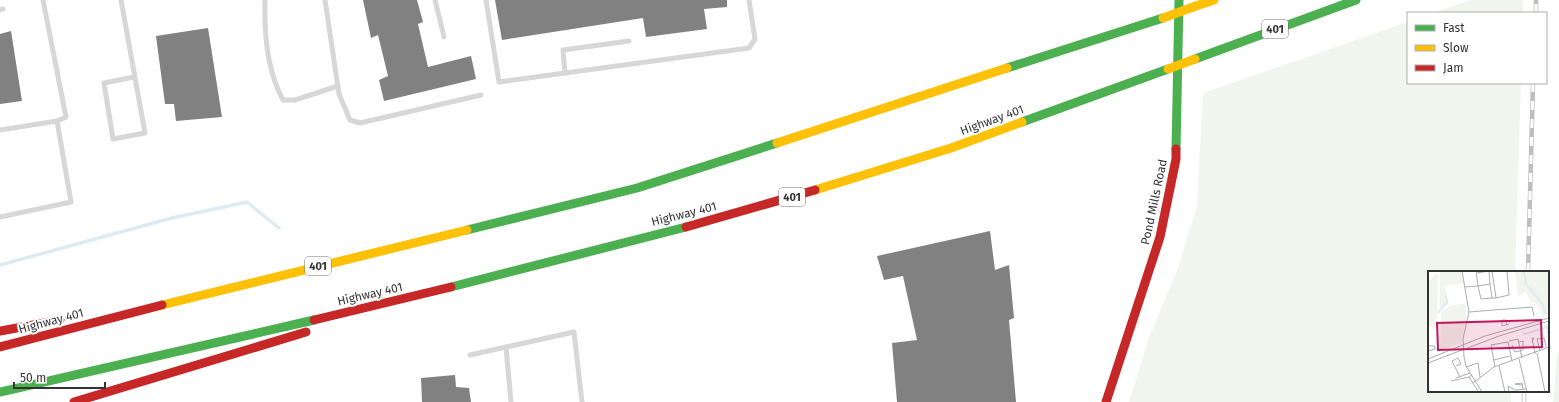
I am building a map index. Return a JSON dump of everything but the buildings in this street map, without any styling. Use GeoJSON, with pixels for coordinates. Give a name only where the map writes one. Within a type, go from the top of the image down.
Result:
{"type":"FeatureCollection","features":[{"type":"Feature","properties":{"kind":"main road","name":"Pond Mills Road"},"geometry":{"type":"LineString","coordinates":[[1106,402],[1160,236],[1176,159],[1179,0]]}},
{"type":"Feature","properties":{"kind":"main road","name":"Highway 401"},"geometry":{"type":"LineString","coordinates":[[0,347],[165,304],[637,188],[1163,18],[1214,0]]}},
{"type":"Feature","properties":{"kind":"main road","name":"Highway 401"},"geometry":{"type":"LineString","coordinates":[[0,392],[407,298],[723,217],[841,183],[950,148],[1356,0]]}},
{"type":"Feature","properties":{"kind":"main road"},"geometry":{"type":"LineString","coordinates":[[74,402],[330,324],[407,298]]}},
{"type":"Feature","properties":{"kind":"main road"},"geometry":{"type":"LineString","coordinates":[[0,331],[165,304]]}},
{"type":"Feature","properties":{"kind":"lane"},"geometry":{"type":"LineString","coordinates":[[0,130],[57,121],[66,117],[43,0]]}},
{"type":"Feature","properties":{"kind":"lane"},"geometry":{"type":"LineString","coordinates":[[121,0],[144,133],[113,139],[104,83],[134,77]]}},
{"type":"Feature","properties":{"kind":"lane"},"geometry":{"type":"LineString","coordinates":[[265,0],[265,18],[271,68],[283,100],[294,100],[338,86]]}},
{"type":"Feature","properties":{"kind":"lane"},"geometry":{"type":"LineString","coordinates":[[326,0],[339,94],[350,120],[360,123],[480,95]]}},
{"type":"Feature","properties":{"kind":"lane"},"geometry":{"type":"LineString","coordinates":[[436,0],[444,37]]}},
{"type":"Feature","properties":{"kind":"lane"},"geometry":{"type":"LineString","coordinates":[[486,0],[499,82],[749,48],[755,39],[749,0]]}},
{"type":"Feature","properties":{"kind":"lane"},"geometry":{"type":"LineString","coordinates":[[565,73],[563,50],[629,41]]}},
{"type":"Feature","properties":{"kind":"lane"},"geometry":{"type":"LineString","coordinates":[[0,217],[71,202],[57,121]]}},
{"type":"Feature","properties":{"kind":"lane"},"geometry":{"type":"LineString","coordinates":[[470,356],[574,332],[582,402]]}},
{"type":"Feature","properties":{"kind":"lane"},"geometry":{"type":"LineString","coordinates":[[506,347],[511,402]]}},
{"type":"Feature","properties":{"kind":"shaded area"},"geometry":{"type":"Polygon","coordinates":[[[1470,0],[1523,0],[1523,12],[1436,12],[1470,0]]]}},
{"type":"Feature","properties":{"kind":"shaded area"},"geometry":{"type":"Polygon","coordinates":[[[1407,22],[1407,84],[1521,84],[1515,271],[1428,271],[1428,392],[1511,392],[1511,402],[1129,402],[1148,340],[1178,268],[1197,206],[1203,93],[1407,22]]]}},
{"type":"Feature","properties":{"kind":"shaded area"},"geometry":{"type":"Polygon","coordinates":[[[1557,353],[1559,353],[1559,402],[1553,402],[1557,353]]]}},
{"type":"Feature","properties":{"kind":"waterway"},"geometry":{"type":"LineString","coordinates":[[0,265],[172,218],[247,202],[279,228]]}},
{"type":"Feature","properties":{"kind":"railway"},"geometry":{"type":"LineString","coordinates":[[1536,0],[1536,12]]}},
{"type":"Feature","properties":{"kind":"railway"},"geometry":{"type":"LineString","coordinates":[[1528,271],[1533,84]]}},
{"type":"Feature","properties":{"kind":"railway"},"geometry":{"type":"LineString","coordinates":[[1524,392],[1524,402]]}},
{"type":"Feature","properties":{"kind":"traffic: fast"},"geometry":{"type":"LineString","coordinates":[[1176,149],[1179,0]]}},
{"type":"Feature","properties":{"kind":"traffic: fast"},"geometry":{"type":"LineString","coordinates":[[1195,59],[1356,0]]}},
{"type":"Feature","properties":{"kind":"traffic: fast"},"geometry":{"type":"LineString","coordinates":[[1007,68],[1163,18]]}},
{"type":"Feature","properties":{"kind":"traffic: fast"},"geometry":{"type":"LineString","coordinates":[[1022,122],[1168,69]]}},
{"type":"Feature","properties":{"kind":"traffic: fast"},"geometry":{"type":"LineString","coordinates":[[467,230],[637,188],[777,143]]}},
{"type":"Feature","properties":{"kind":"traffic: fast"},"geometry":{"type":"LineString","coordinates":[[451,287],[686,227]]}},
{"type":"Feature","properties":{"kind":"traffic: fast"},"geometry":{"type":"LineString","coordinates":[[0,392],[314,320]]}},
{"type":"Feature","properties":{"kind":"traffic: slow"},"geometry":{"type":"LineString","coordinates":[[1193,7],[1214,0]]}},
{"type":"Feature","properties":{"kind":"traffic: slow"},"geometry":{"type":"LineString","coordinates":[[1163,18],[1193,7]]}},
{"type":"Feature","properties":{"kind":"traffic: slow"},"geometry":{"type":"LineString","coordinates":[[1168,69],[1195,59]]}},
{"type":"Feature","properties":{"kind":"traffic: slow"},"geometry":{"type":"LineString","coordinates":[[777,143],[1007,68]]}},
{"type":"Feature","properties":{"kind":"traffic: slow"},"geometry":{"type":"LineString","coordinates":[[815,190],[951,148],[1022,122]]}},
{"type":"Feature","properties":{"kind":"traffic: slow"},"geometry":{"type":"LineString","coordinates":[[162,305],[467,230]]}},
{"type":"Feature","properties":{"kind":"traffic: jam"},"geometry":{"type":"LineString","coordinates":[[1106,402],[1160,237],[1176,159],[1176,149]]}},
{"type":"Feature","properties":{"kind":"traffic: jam"},"geometry":{"type":"LineString","coordinates":[[686,227],[815,190]]}},
{"type":"Feature","properties":{"kind":"traffic: jam"},"geometry":{"type":"LineString","coordinates":[[314,320],[451,287]]}},
{"type":"Feature","properties":{"kind":"traffic: jam"},"geometry":{"type":"LineString","coordinates":[[0,347],[162,305]]}},
{"type":"Feature","properties":{"kind":"traffic: jam"},"geometry":{"type":"LineString","coordinates":[[0,331],[60,320]]}},
{"type":"Feature","properties":{"kind":"traffic: jam"},"geometry":{"type":"LineString","coordinates":[[74,402],[306,332]]}}]}
